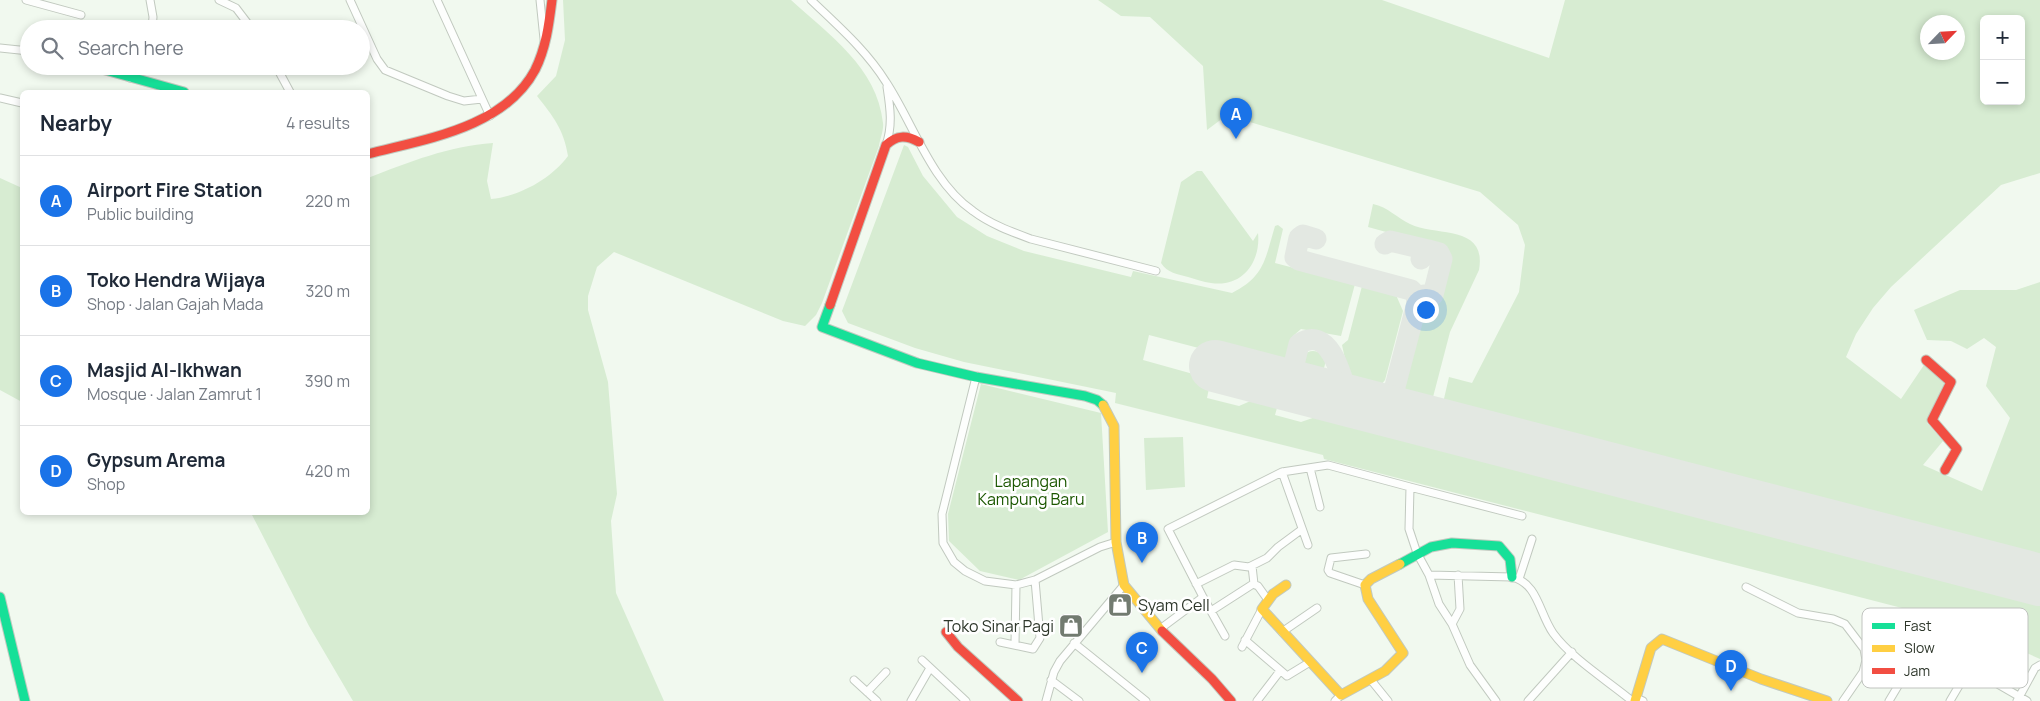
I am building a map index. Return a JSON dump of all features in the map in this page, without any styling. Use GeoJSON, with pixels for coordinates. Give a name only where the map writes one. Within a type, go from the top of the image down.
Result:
{"type":"FeatureCollection","features":[{"type":"Feature","properties":{"kind":"street"},"geometry":{"type":"LineString","coordinates":[[26,0],[81,15]]}},
{"type":"Feature","properties":{"kind":"street"},"geometry":{"type":"LineString","coordinates":[[150,0],[154,20]]}},
{"type":"Feature","properties":{"kind":"street"},"geometry":{"type":"LineString","coordinates":[[219,0],[236,8],[245,20]]}},
{"type":"Feature","properties":{"kind":"street"},"geometry":{"type":"LineString","coordinates":[[350,0],[360,20]]}},
{"type":"Feature","properties":{"kind":"street"},"geometry":{"type":"LineString","coordinates":[[437,0],[490,116]]}},
{"type":"Feature","properties":{"kind":"street"},"geometry":{"type":"LineString","coordinates":[[540,0],[544,42]]}},
{"type":"Feature","properties":{"kind":"street"},"geometry":{"type":"LineString","coordinates":[[370,153],[464,128],[490,116],[506,105],[527,83],[542,55],[551,20],[552,0]]}},
{"type":"Feature","properties":{"kind":"street"},"geometry":{"type":"LineString","coordinates":[[811,0],[869,56],[886,81],[930,163],[958,199],[973,212],[1031,239],[1156,271]]}},
{"type":"Feature","properties":{"kind":"street"},"geometry":{"type":"LineString","coordinates":[[370,42],[377,59],[385,70],[456,99],[464,101],[482,98]]}},
{"type":"Feature","properties":{"kind":"street"},"geometry":{"type":"LineString","coordinates":[[0,48],[20,50]]}},
{"type":"Feature","properties":{"kind":"street"},"geometry":{"type":"LineString","coordinates":[[120,75],[176,90]]}},
{"type":"Feature","properties":{"kind":"street"},"geometry":{"type":"LineString","coordinates":[[281,75],[289,90]]}},
{"type":"Feature","properties":{"kind":"street"},"geometry":{"type":"LineString","coordinates":[[886,81],[890,134],[822,327],[917,363],[976,377],[1085,396],[1097,400],[1106,407],[1114,426],[1116,542],[1124,585],[1160,628],[1212,679],[1231,701]]}},
{"type":"Feature","properties":{"kind":"street"},"geometry":{"type":"LineString","coordinates":[[0,98],[20,103]]}},
{"type":"Feature","properties":{"kind":"street"},"geometry":{"type":"LineString","coordinates":[[886,145],[900,135],[908,136],[919,142]]}},
{"type":"Feature","properties":{"kind":"street"},"geometry":{"type":"LineString","coordinates":[[1926,360],[1951,382],[1932,420],[1956,447],[1957,451],[1945,470]]}},
{"type":"Feature","properties":{"kind":"street"},"geometry":{"type":"LineString","coordinates":[[976,377],[942,514],[943,543],[954,562],[965,571],[985,581],[1016,585],[1035,580],[1116,542]]}},
{"type":"Feature","properties":{"kind":"street"},"geometry":{"type":"LineString","coordinates":[[1225,636],[1210,611],[1168,528],[1282,472],[1328,465],[1522,516]]}},
{"type":"Feature","properties":{"kind":"street"},"geometry":{"type":"LineString","coordinates":[[1310,468],[1320,506]]}},
{"type":"Feature","properties":{"kind":"street"},"geometry":{"type":"LineString","coordinates":[[1282,472],[1308,545]]}},
{"type":"Feature","properties":{"kind":"street"},"geometry":{"type":"LineString","coordinates":[[1410,487],[1409,529],[1417,553],[1429,575],[1438,604],[1452,624],[1474,673],[1496,701]]}},
{"type":"Feature","properties":{"kind":"street"},"geometry":{"type":"LineString","coordinates":[[1196,584],[1234,565],[1252,566],[1267,558],[1278,547],[1302,530]]}},
{"type":"Feature","properties":{"kind":"street"},"geometry":{"type":"LineString","coordinates":[[1516,578],[1532,539]]}},
{"type":"Feature","properties":{"kind":"street"},"geometry":{"type":"LineString","coordinates":[[1365,585],[1371,579],[1417,553],[1452,544],[1498,546],[1508,555],[1516,578]]}},
{"type":"Feature","properties":{"kind":"street"},"geometry":{"type":"LineString","coordinates":[[1365,585],[1330,573],[1328,570],[1331,558],[1366,554]]}},
{"type":"Feature","properties":{"kind":"street"},"geometry":{"type":"LineString","coordinates":[[1252,566],[1254,584],[1268,600]]}},
{"type":"Feature","properties":{"kind":"street"},"geometry":{"type":"LineString","coordinates":[[1429,575],[1516,578],[1528,584],[1552,632],[1572,652],[1637,700],[1654,645],[1662,639],[1668,639],[1755,677],[1827,701]]}},
{"type":"Feature","properties":{"kind":"street"},"geometry":{"type":"LineString","coordinates":[[1452,624],[1460,609],[1458,575]]}},
{"type":"Feature","properties":{"kind":"street"},"geometry":{"type":"LineString","coordinates":[[1000,642],[1033,649],[1040,641],[1035,580]]}},
{"type":"Feature","properties":{"kind":"street"},"geometry":{"type":"LineString","coordinates":[[1210,611],[1254,584]]}},
{"type":"Feature","properties":{"kind":"street"},"geometry":{"type":"LineString","coordinates":[[1015,644],[1016,585]]}},
{"type":"Feature","properties":{"kind":"street"},"geometry":{"type":"LineString","coordinates":[[1046,701],[1051,680],[1060,661],[1124,585]]}},
{"type":"Feature","properties":{"kind":"street"},"geometry":{"type":"LineString","coordinates":[[1286,585],[1268,600],[1244,644],[1287,676],[1310,662]]}},
{"type":"Feature","properties":{"kind":"street"},"geometry":{"type":"LineString","coordinates":[[1262,609],[1310,662],[1338,698],[1371,680],[1400,659],[1403,653],[1400,645],[1368,599],[1365,585]]}},
{"type":"Feature","properties":{"kind":"street"},"geometry":{"type":"LineString","coordinates":[[1746,586],[1798,613],[1833,619],[1845,624],[1862,646]]}},
{"type":"Feature","properties":{"kind":"street"},"geometry":{"type":"LineString","coordinates":[[0,597],[25,701]]}},
{"type":"Feature","properties":{"kind":"street"},"geometry":{"type":"LineString","coordinates":[[1160,628],[1203,597]]}},
{"type":"Feature","properties":{"kind":"street"},"geometry":{"type":"LineString","coordinates":[[1282,632],[1317,608]]}},
{"type":"Feature","properties":{"kind":"street"},"geometry":{"type":"LineString","coordinates":[[946,632],[958,647],[1018,701]]}},
{"type":"Feature","properties":{"kind":"street"},"geometry":{"type":"LineString","coordinates":[[1074,643],[1146,701]]}},
{"type":"Feature","properties":{"kind":"street"},"geometry":{"type":"LineString","coordinates":[[1528,701],[1572,652]]}},
{"type":"Feature","properties":{"kind":"street"},"geometry":{"type":"LineString","coordinates":[[922,660],[966,701]]}},
{"type":"Feature","properties":{"kind":"street"},"geometry":{"type":"LineString","coordinates":[[2028,681],[2035,668],[2040,665]]}},
{"type":"Feature","properties":{"kind":"street"},"geometry":{"type":"LineString","coordinates":[[911,701],[930,668]]}},
{"type":"Feature","properties":{"kind":"street"},"geometry":{"type":"LineString","coordinates":[[1257,701],[1280,671]]}},
{"type":"Feature","properties":{"kind":"street"},"geometry":{"type":"LineString","coordinates":[[867,692],[886,672]]}},
{"type":"Feature","properties":{"kind":"street"},"geometry":{"type":"LineString","coordinates":[[1843,701],[1862,673]]}},
{"type":"Feature","properties":{"kind":"street"},"geometry":{"type":"LineString","coordinates":[[854,680],[877,701]]}},
{"type":"Feature","properties":{"kind":"street"},"geometry":{"type":"LineString","coordinates":[[1051,680],[1079,701]]}},
{"type":"Feature","properties":{"kind":"street"},"geometry":{"type":"LineString","coordinates":[[1371,680],[1388,701]]}},
{"type":"Feature","properties":{"kind":"street"},"geometry":{"type":"LineString","coordinates":[[1889,701],[1897,688]]}},
{"type":"Feature","properties":{"kind":"street"},"geometry":{"type":"LineString","coordinates":[[1950,701],[1958,688]]}},
{"type":"Feature","properties":{"kind":"street"},"geometry":{"type":"LineString","coordinates":[[2001,688],[2018,699],[2027,701]]}},
{"type":"Feature","properties":{"kind":"street"},"geometry":{"type":"LineString","coordinates":[[2018,699],[2024,688]]}},
{"type":"Feature","properties":{"kind":"green space"},"geometry":{"type":"Polygon","coordinates":[[[563,0],[791,0],[849,54],[871,85],[879,103],[883,123],[879,146],[822,303],[816,315],[805,326],[783,321],[614,252],[597,267],[588,296],[588,310],[608,382],[617,494],[611,521],[616,593],[664,701],[353,701],[309,626],[252,515],[370,515],[370,177],[445,151],[493,143],[487,181],[491,199],[524,190],[544,179],[568,156],[564,138],[557,124],[537,96],[556,76],[565,40],[563,0]]]}},
{"type":"Feature","properties":{"kind":"green space"},"geometry":{"type":"Polygon","coordinates":[[[1098,0],[1382,0],[1549,58],[1565,0],[2040,0],[2040,173],[2001,185],[1891,287],[1873,308],[1856,334],[1846,357],[1901,399],[1924,365],[1946,383],[1927,423],[1943,441],[1923,465],[1982,491],[2010,418],[1986,386],[1996,347],[1984,338],[1967,349],[1951,341],[1927,340],[1914,310],[1960,290],[2016,290],[2040,282],[2040,566],[1449,412],[1443,403],[1449,377],[1472,383],[1519,292],[1525,245],[1518,225],[1480,192],[1227,115],[1207,130],[1203,66],[1150,17],[1121,16],[1098,0]]]}},
{"type":"Feature","properties":{"kind":"green space"},"geometry":{"type":"Polygon","coordinates":[[[904,145],[908,147],[923,176],[957,217],[987,236],[1024,251],[1131,277],[1133,271],[1232,293],[1251,280],[1262,266],[1275,226],[1278,225],[1283,229],[1275,263],[1355,284],[1341,336],[1301,329],[1292,337],[1282,370],[1149,335],[1143,360],[1211,379],[1207,398],[1239,406],[1269,393],[1280,397],[1275,415],[1301,422],[1333,411],[2040,594],[2040,659],[2028,654],[2028,608],[1902,608],[1324,459],[1323,455],[1115,403],[1116,393],[964,362],[915,348],[848,323],[842,311],[904,145]]]}},
{"type":"Feature","properties":{"kind":"green space"},"geometry":{"type":"Polygon","coordinates":[[[1197,171],[1202,171],[1253,241],[1258,233],[1258,243],[1253,262],[1241,277],[1232,281],[1222,283],[1205,282],[1173,273],[1161,263],[1181,182],[1197,171]]]}},
{"type":"Feature","properties":{"kind":"green space"},"geometry":{"type":"Polygon","coordinates":[[[0,178],[20,187],[20,401],[0,390],[0,178]]]}},
{"type":"Feature","properties":{"kind":"green space"},"geometry":{"type":"Polygon","coordinates":[[[1373,204],[1410,224],[1468,239],[1475,245],[1479,255],[1479,270],[1450,332],[1432,401],[1424,406],[1408,402],[1403,397],[1400,385],[1418,318],[1427,307],[1434,305],[1448,249],[1368,227],[1373,204]]]}},
{"type":"Feature","properties":{"kind":"green space"},"geometry":{"type":"Polygon","coordinates":[[[1362,286],[1396,295],[1403,311],[1385,380],[1375,389],[1368,391],[1355,389],[1347,368],[1342,345],[1348,340],[1362,286]]]}},
{"type":"Feature","properties":{"kind":"green space"},"geometry":{"type":"Polygon","coordinates":[[[1313,351],[1318,352],[1324,358],[1324,368],[1318,374],[1313,375],[1308,374],[1302,368],[1301,363],[1302,358],[1308,352],[1313,351]]]}},
{"type":"Feature","properties":{"kind":"green space","name":"Lapangan Kampung Baru"},"geometry":{"type":"Polygon","coordinates":[[[981,384],[1101,413],[1108,532],[1019,580],[980,571],[949,541],[948,514],[981,384]]]}},
{"type":"Feature","properties":{"kind":"green space"},"geometry":{"type":"Polygon","coordinates":[[[1183,437],[1185,487],[1146,490],[1144,438],[1183,437]]]}},
{"type":"Feature","properties":{"kind":"taxiway"},"geometry":{"type":"LineString","coordinates":[[1316,239],[1303,235],[1299,238],[1295,257],[1299,260],[1411,290],[1416,295],[1417,303],[1392,398]]}},
{"type":"Feature","properties":{"kind":"taxiway"},"geometry":{"type":"LineString","coordinates":[[1385,244],[1390,241],[1428,250]]}},
{"type":"Feature","properties":{"kind":"taxiway"},"geometry":{"type":"LineString","coordinates":[[1417,303],[1424,295],[1433,295],[1442,259],[1439,253],[1428,250],[1421,259]]}},
{"type":"Feature","properties":{"kind":"taxiway"},"geometry":{"type":"LineString","coordinates":[[1289,385],[1299,344],[1310,340],[1319,341],[1334,357],[1349,401]]}},
{"type":"Feature","properties":{"kind":"taxiway"},"geometry":{"type":"LineString","coordinates":[[1371,407],[1384,404],[1392,398],[1402,415]]}},
{"type":"Feature","properties":{"kind":"runway"},"geometry":{"type":"LineString","coordinates":[[1215,366],[2040,580]]}},
{"type":"Feature","properties":{"kind":"traffic: fast"},"geometry":{"type":"LineString","coordinates":[[123,75],[177,90]]}},
{"type":"Feature","properties":{"kind":"traffic: fast"},"geometry":{"type":"LineString","coordinates":[[830,305],[822,327],[917,363],[976,377],[1085,396],[1097,400],[1103,405]]}},
{"type":"Feature","properties":{"kind":"traffic: fast"},"geometry":{"type":"LineString","coordinates":[[1400,564],[1431,547],[1452,543],[1499,546],[1510,559],[1512,577]]}},
{"type":"Feature","properties":{"kind":"traffic: fast"},"geometry":{"type":"LineString","coordinates":[[0,597],[25,701]]}},
{"type":"Feature","properties":{"kind":"traffic: slow"},"geometry":{"type":"LineString","coordinates":[[1103,405],[1114,426],[1116,542],[1124,585],[1162,631]]}},
{"type":"Feature","properties":{"kind":"traffic: slow"},"geometry":{"type":"LineString","coordinates":[[1286,585],[1273,594],[1262,609],[1341,695],[1385,671],[1403,653],[1368,599],[1365,585],[1371,579],[1400,564]]}},
{"type":"Feature","properties":{"kind":"traffic: slow"},"geometry":{"type":"LineString","coordinates":[[1635,701],[1651,648],[1662,639],[1761,679],[1827,701]]}},
{"type":"Feature","properties":{"kind":"traffic: jam"},"geometry":{"type":"LineString","coordinates":[[370,154],[414,143],[461,128],[484,118],[504,105],[521,90],[539,62],[548,27],[552,0]]}},
{"type":"Feature","properties":{"kind":"traffic: jam"},"geometry":{"type":"LineString","coordinates":[[830,305],[886,145],[894,139],[902,137],[919,142]]}},
{"type":"Feature","properties":{"kind":"traffic: jam"},"geometry":{"type":"LineString","coordinates":[[1926,360],[1951,382],[1932,420],[1957,449],[1945,470]]}},
{"type":"Feature","properties":{"kind":"traffic: jam"},"geometry":{"type":"LineString","coordinates":[[1162,631],[1212,679],[1231,701]]}},
{"type":"Feature","properties":{"kind":"traffic: jam"},"geometry":{"type":"LineString","coordinates":[[946,632],[958,647],[1018,701]]}},
{"type":"Feature","properties":{"kind":"place","name":"Airport Fire Station"},"geometry":{"type":"Point","coordinates":[1236,139]}},
{"type":"Feature","properties":{"kind":"place","name":"Toko Hendra Wijaya"},"geometry":{"type":"Point","coordinates":[1142,563]}},
{"type":"Feature","properties":{"kind":"place","name":"Syam Cell"},"geometry":{"type":"Point","coordinates":[1120,605]}},
{"type":"Feature","properties":{"kind":"place","name":"Toko Sinar Pagi"},"geometry":{"type":"Point","coordinates":[1071,626]}},
{"type":"Feature","properties":{"kind":"place","name":"Masjid Al-Ikhwan"},"geometry":{"type":"Point","coordinates":[1142,673]}},
{"type":"Feature","properties":{"kind":"place","name":"Gypsum Arema"},"geometry":{"type":"Point","coordinates":[1731,691]}}]}
